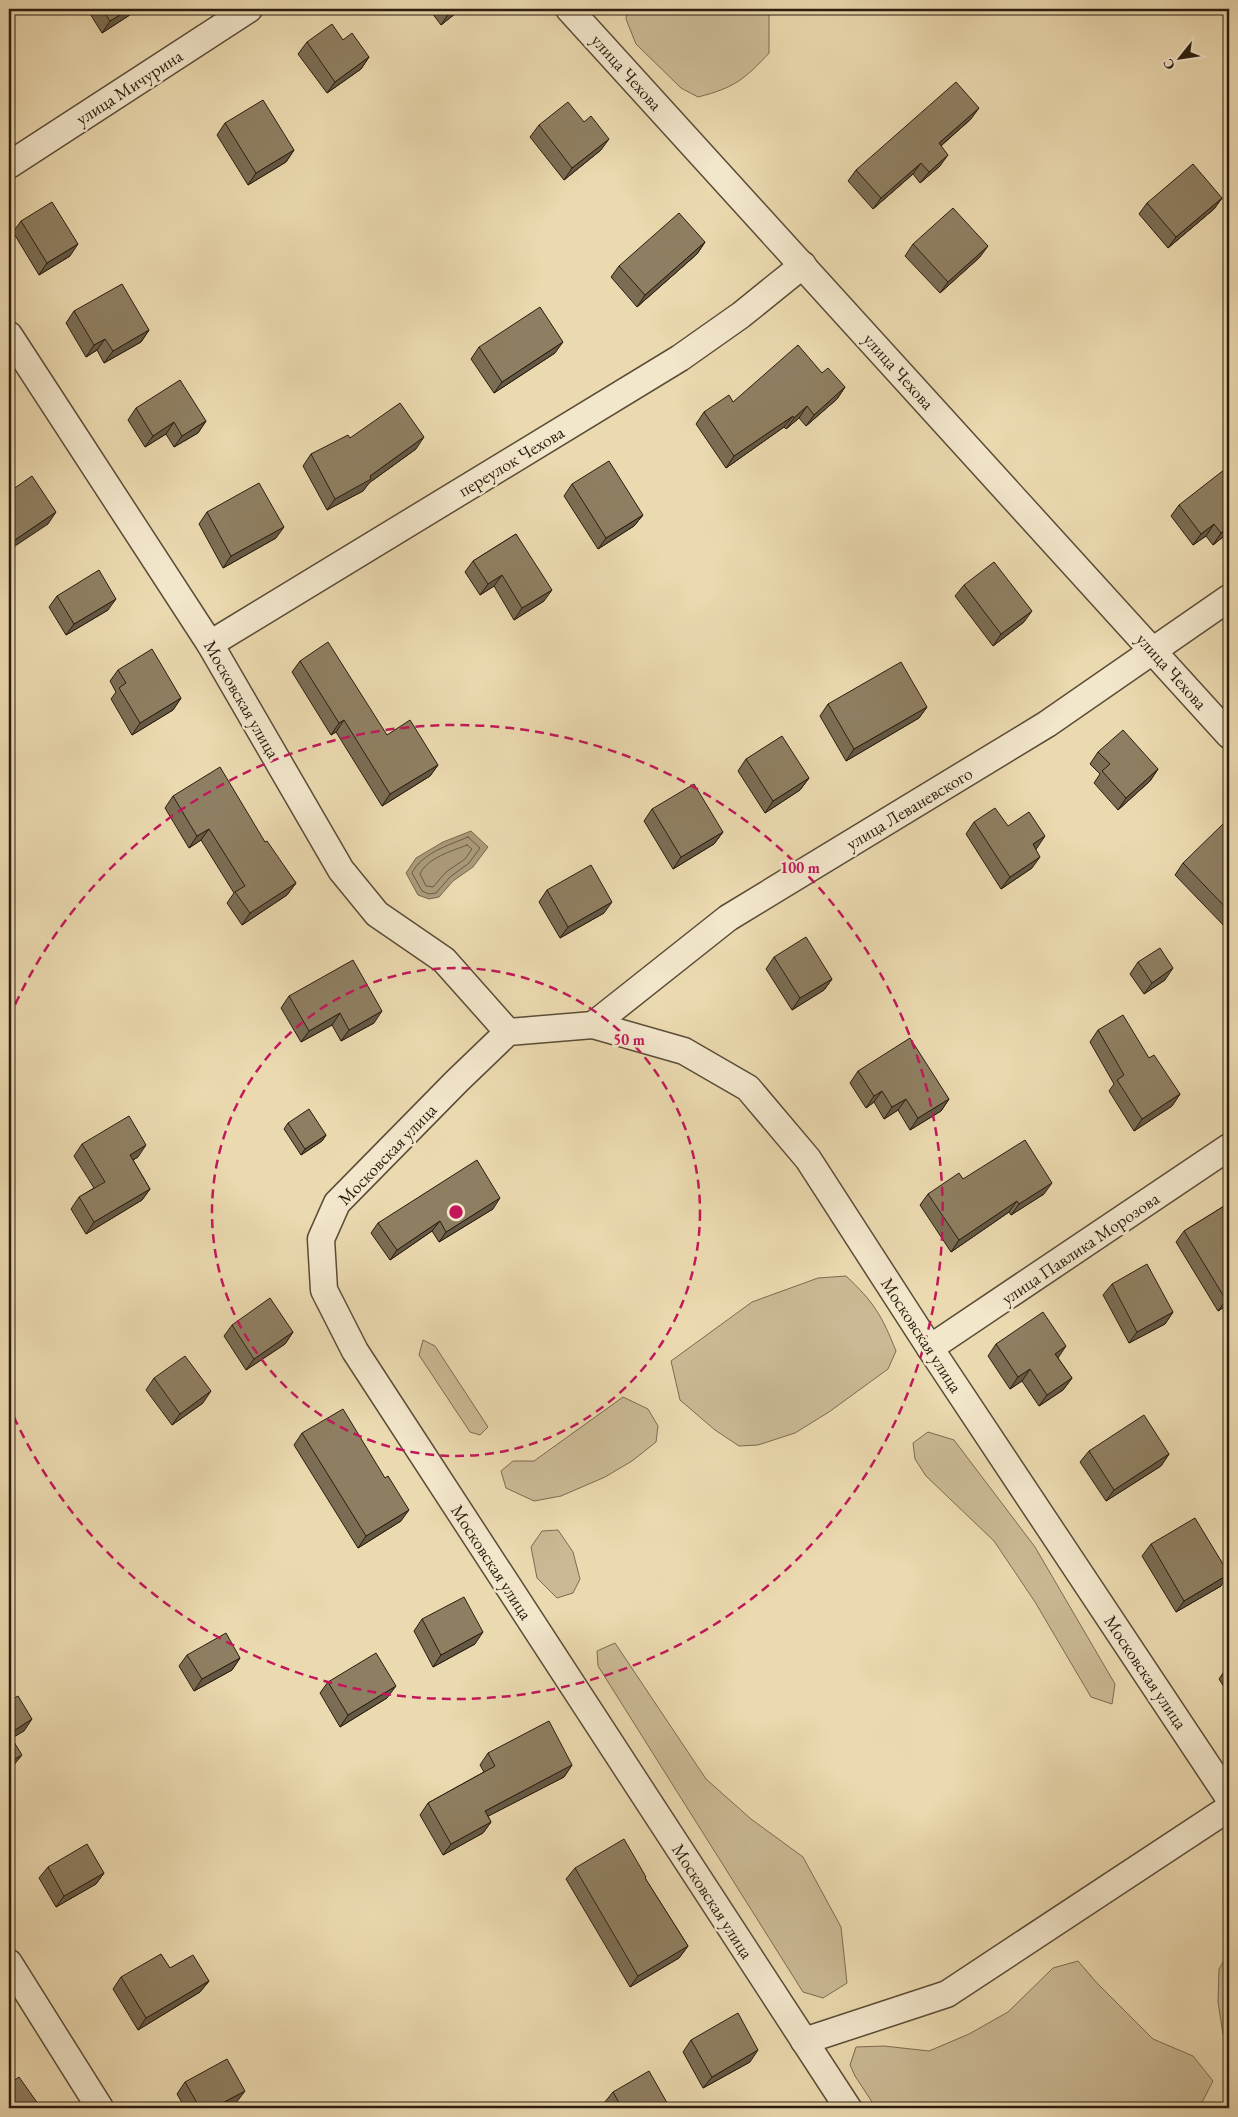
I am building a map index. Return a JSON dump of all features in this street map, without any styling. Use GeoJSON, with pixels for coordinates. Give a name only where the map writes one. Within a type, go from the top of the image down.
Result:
{"type":"FeatureCollection","features":[{"type":"Feature","properties":{"kind":"street","name":"улица Мичурина"},"geometry":{"type":"LineString","coordinates":[[9,165],[249,9]]}},
{"type":"Feature","properties":{"kind":"street","name":"улица Чехова"},"geometry":{"type":"LineString","coordinates":[[569,9],[1229,735]]}},
{"type":"Feature","properties":{"kind":"street","name":"переулок Чехова"},"geometry":{"type":"LineString","coordinates":[[210,644],[680,358],[741,315],[803,265]]}},
{"type":"Feature","properties":{"kind":"street","name":"Московская улица"},"geometry":{"type":"LineString","coordinates":[[9,335],[210,644],[341,870],[377,914],[444,960],[508,1032]]}},
{"type":"Feature","properties":{"kind":"street","name":"улица Леваневского"},"geometry":{"type":"LineString","coordinates":[[593,1025],[728,918],[1047,724],[1229,598]]}},
{"type":"Feature","properties":{"kind":"street","name":"Московская улица"},"geometry":{"type":"LineString","coordinates":[[848,2108],[355,1351],[324,1290],[321,1239],[337,1203],[508,1032],[593,1025],[684,1050],[748,1088],[808,1159],[930,1348],[1229,1798]]}},
{"type":"Feature","properties":{"kind":"street","name":"улица Павлика Морозова"},"geometry":{"type":"LineString","coordinates":[[930,1348],[1229,1147]]}},
{"type":"Feature","properties":{"kind":"street"},"geometry":{"type":"LineString","coordinates":[[804,2041],[947,1994],[1229,1808]]}},
{"type":"Feature","properties":{"kind":"street"},"geometry":{"type":"LineString","coordinates":[[9,1963],[100,2108]]}},
{"type":"Feature","properties":{"kind":"shaded area"},"geometry":{"type":"Polygon","coordinates":[[[627,9],[766,9],[769,16],[769,53],[753,70],[730,86],[698,97],[681,88],[636,44],[626,19],[627,9]]]}},
{"type":"Feature","properties":{"kind":"shaded area"},"geometry":{"type":"Polygon","coordinates":[[[846,1276],[864,1294],[886,1328],[896,1351],[888,1369],[829,1412],[795,1433],[758,1445],[739,1446],[715,1430],[680,1400],[671,1361],[752,1302],[818,1278],[846,1276]]]}},
{"type":"Feature","properties":{"kind":"shaded area"},"geometry":{"type":"Polygon","coordinates":[[[423,1340],[435,1346],[488,1427],[480,1435],[470,1432],[419,1355],[423,1340]]]}},
{"type":"Feature","properties":{"kind":"shaded area"},"geometry":{"type":"Polygon","coordinates":[[[623,1397],[648,1409],[658,1426],[656,1442],[632,1461],[605,1477],[561,1496],[534,1501],[506,1488],[501,1471],[513,1461],[534,1461],[623,1397]]]}},
{"type":"Feature","properties":{"kind":"shaded area"},"geometry":{"type":"Polygon","coordinates":[[[928,1432],[954,1440],[1035,1547],[1115,1684],[1112,1704],[1091,1697],[1035,1602],[994,1541],[926,1476],[915,1459],[913,1443],[928,1432]]]}},
{"type":"Feature","properties":{"kind":"shaded area"},"geometry":{"type":"Polygon","coordinates":[[[558,1530],[573,1552],[580,1579],[573,1593],[557,1598],[537,1578],[531,1547],[542,1531],[558,1530]]]}},
{"type":"Feature","properties":{"kind":"shaded area"},"geometry":{"type":"Polygon","coordinates":[[[615,1643],[706,1779],[751,1819],[803,1857],[841,1927],[847,1983],[823,1998],[803,1992],[598,1666],[597,1651],[615,1643]]]}},
{"type":"Feature","properties":{"kind":"shaded area"},"geometry":{"type":"Polygon","coordinates":[[[1229,1952],[1229,2041],[1223,2034],[1218,2002],[1219,1969],[1229,1952]]]}},
{"type":"Feature","properties":{"kind":"shaded area"},"geometry":{"type":"Polygon","coordinates":[[[1078,1961],[1097,1983],[1153,2039],[1193,2056],[1213,2081],[1199,2108],[876,2108],[855,2076],[850,2065],[856,2047],[884,2046],[929,2051],[969,2034],[1008,2012],[1053,1968],[1078,1961]]]}},
{"type":"Feature","properties":{"kind":"water"},"geometry":{"type":"Polygon","coordinates":[[[471,831],[488,847],[473,867],[453,881],[439,897],[429,899],[418,895],[406,873],[416,858],[443,842],[471,831]]]}},
{"type":"Feature","properties":{"kind":"building"},"geometry":{"type":"Polygon","coordinates":[[[102,9],[130,9],[110,21],[102,9]]]}},
{"type":"Feature","properties":{"kind":"building"},"geometry":{"type":"Polygon","coordinates":[[[446,9],[455,9],[449,13],[446,9]]]}},
{"type":"Feature","properties":{"kind":"building"},"geometry":{"type":"Polygon","coordinates":[[[332,24],[343,40],[352,33],[369,57],[335,82],[307,42],[332,24]]]}},
{"type":"Feature","properties":{"kind":"building"},"geometry":{"type":"Polygon","coordinates":[[[956,82],[979,108],[939,143],[948,155],[929,172],[921,163],[881,198],[856,170],[956,82]]]}},
{"type":"Feature","properties":{"kind":"building"},"geometry":{"type":"Polygon","coordinates":[[[263,100],[294,150],[256,173],[225,123],[263,100]]]}},
{"type":"Feature","properties":{"kind":"building"},"geometry":{"type":"Polygon","coordinates":[[[568,102],[584,122],[591,116],[609,139],[572,168],[539,125],[568,102]]]}},
{"type":"Feature","properties":{"kind":"building"},"geometry":{"type":"Polygon","coordinates":[[[1193,164],[1222,198],[1176,237],[1147,203],[1193,164]]]}},
{"type":"Feature","properties":{"kind":"building"},"geometry":{"type":"Polygon","coordinates":[[[52,202],[78,244],[47,263],[21,221],[52,202]]]}},
{"type":"Feature","properties":{"kind":"building"},"geometry":{"type":"Polygon","coordinates":[[[953,208],[988,246],[948,282],[913,244],[953,208]]]}},
{"type":"Feature","properties":{"kind":"building"},"geometry":{"type":"Polygon","coordinates":[[[679,213],[705,242],[645,295],[619,266],[679,213]]]}},
{"type":"Feature","properties":{"kind":"building"},"geometry":{"type":"Polygon","coordinates":[[[122,284],[149,330],[113,351],[105,339],[94,345],[74,311],[122,284]]]}},
{"type":"Feature","properties":{"kind":"building"},"geometry":{"type":"Polygon","coordinates":[[[540,307],[563,342],[502,382],[479,347],[540,307]]]}},
{"type":"Feature","properties":{"kind":"building"},"geometry":{"type":"Polygon","coordinates":[[[798,345],[822,373],[828,368],[845,387],[814,415],[807,406],[794,418],[793,416],[734,456],[704,412],[729,395],[733,402],[798,345]]]}},
{"type":"Feature","properties":{"kind":"building"},"geometry":{"type":"Polygon","coordinates":[[[180,380],[206,421],[182,436],[174,422],[153,436],[136,408],[180,380]]]}},
{"type":"Feature","properties":{"kind":"building"},"geometry":{"type":"Polygon","coordinates":[[[400,403],[424,437],[370,476],[371,479],[335,499],[311,454],[348,435],[350,438],[400,403]]]}},
{"type":"Feature","properties":{"kind":"building"},"geometry":{"type":"Polygon","coordinates":[[[609,461],[643,515],[606,538],[572,484],[609,461]]]}},
{"type":"Feature","properties":{"kind":"building"},"geometry":{"type":"Polygon","coordinates":[[[1229,466],[1229,527],[1221,533],[1214,524],[1201,534],[1179,505],[1229,466]]]}},
{"type":"Feature","properties":{"kind":"building"},"geometry":{"type":"Polygon","coordinates":[[[32,476],[56,512],[9,544],[9,492],[32,476]]]}},
{"type":"Feature","properties":{"kind":"building"},"geometry":{"type":"Polygon","coordinates":[[[259,483],[284,527],[231,556],[207,512],[259,483]]]}},
{"type":"Feature","properties":{"kind":"building"},"geometry":{"type":"Polygon","coordinates":[[[516,534],[552,590],[522,608],[502,575],[488,584],[473,561],[516,534]]]}},
{"type":"Feature","properties":{"kind":"building"},"geometry":{"type":"Polygon","coordinates":[[[994,562],[1032,611],[1001,634],[964,585],[994,562]]]}},
{"type":"Feature","properties":{"kind":"building"},"geometry":{"type":"Polygon","coordinates":[[[99,570],[116,599],[74,624],[57,596],[99,570]]]}},
{"type":"Feature","properties":{"kind":"building"},"geometry":{"type":"Polygon","coordinates":[[[328,642],[387,735],[410,720],[438,765],[390,794],[344,720],[339,723],[300,661],[328,642]]]}},
{"type":"Feature","properties":{"kind":"building"},"geometry":{"type":"Polygon","coordinates":[[[152,649],[181,698],[140,723],[119,688],[126,683],[118,670],[152,649]]]}},
{"type":"Feature","properties":{"kind":"building"},"geometry":{"type":"Polygon","coordinates":[[[901,662],[927,707],[854,749],[828,704],[901,662]]]}},
{"type":"Feature","properties":{"kind":"building"},"geometry":{"type":"Polygon","coordinates":[[[1123,730],[1158,769],[1126,798],[1102,771],[1110,764],[1098,752],[1123,730]]]}},
{"type":"Feature","properties":{"kind":"building"},"geometry":{"type":"Polygon","coordinates":[[[782,736],[809,778],[773,801],[746,759],[782,736]]]}},
{"type":"Feature","properties":{"kind":"building"},"geometry":{"type":"Polygon","coordinates":[[[220,767],[265,842],[267,841],[296,883],[250,913],[235,892],[245,886],[209,829],[197,836],[173,796],[220,767]]]}},
{"type":"Feature","properties":{"kind":"building"},"geometry":{"type":"Polygon","coordinates":[[[694,784],[723,832],[681,857],[652,809],[694,784]]]}},
{"type":"Feature","properties":{"kind":"building"},"geometry":{"type":"Polygon","coordinates":[[[995,808],[1008,826],[1029,812],[1045,836],[1033,844],[1040,857],[1010,877],[974,822],[995,808]]]}},
{"type":"Feature","properties":{"kind":"building"},"geometry":{"type":"Polygon","coordinates":[[[1224,823],[1229,829],[1229,911],[1183,863],[1224,823]]]}},
{"type":"Feature","properties":{"kind":"building"},"geometry":{"type":"Polygon","coordinates":[[[591,865],[612,902],[568,927],[547,890],[591,865]]]}},
{"type":"Feature","properties":{"kind":"building"},"geometry":{"type":"Polygon","coordinates":[[[806,937],[832,979],[800,998],[774,957],[806,937]]]}},
{"type":"Feature","properties":{"kind":"building"},"geometry":{"type":"Polygon","coordinates":[[[1160,948],[1173,968],[1152,983],[1138,962],[1160,948]]]}},
{"type":"Feature","properties":{"kind":"building"},"geometry":{"type":"Polygon","coordinates":[[[353,960],[382,1011],[349,1030],[340,1013],[309,1031],[289,996],[353,960]]]}},
{"type":"Feature","properties":{"kind":"building"},"geometry":{"type":"Polygon","coordinates":[[[1123,1015],[1149,1058],[1154,1055],[1180,1094],[1142,1119],[1117,1080],[1124,1075],[1098,1030],[1123,1015]]]}},
{"type":"Feature","properties":{"kind":"building"},"geometry":{"type":"Polygon","coordinates":[[[910,1038],[949,1099],[918,1118],[906,1099],[892,1107],[882,1091],[874,1096],[858,1071],[910,1038]]]}},
{"type":"Feature","properties":{"kind":"building"},"geometry":{"type":"Polygon","coordinates":[[[309,1109],[326,1135],[305,1149],[288,1123],[309,1109]]]}},
{"type":"Feature","properties":{"kind":"building"},"geometry":{"type":"Polygon","coordinates":[[[129,1116],[146,1145],[130,1155],[150,1189],[94,1222],[79,1197],[105,1182],[82,1144],[129,1116]]]}},
{"type":"Feature","properties":{"kind":"building"},"geometry":{"type":"Polygon","coordinates":[[[1025,1140],[1052,1183],[1019,1204],[1017,1201],[959,1240],[928,1194],[959,1173],[963,1179],[1025,1140]]]}},
{"type":"Feature","properties":{"kind":"building"},"geometry":{"type":"Polygon","coordinates":[[[477,1160],[500,1198],[446,1232],[440,1221],[397,1250],[378,1223],[477,1160]]]}},
{"type":"Feature","properties":{"kind":"building"},"geometry":{"type":"Polygon","coordinates":[[[1229,1203],[1229,1298],[1226,1300],[1184,1231],[1229,1203]]]}},
{"type":"Feature","properties":{"kind":"building"},"geometry":{"type":"Polygon","coordinates":[[[1147,1264],[1173,1312],[1137,1332],[1112,1284],[1147,1264]]]}},
{"type":"Feature","properties":{"kind":"building"},"geometry":{"type":"Polygon","coordinates":[[[270,1298],[293,1332],[254,1359],[232,1325],[270,1298]]]}},
{"type":"Feature","properties":{"kind":"building"},"geometry":{"type":"Polygon","coordinates":[[[1043,1312],[1066,1346],[1055,1354],[1072,1378],[1047,1395],[1030,1369],[1018,1377],[996,1344],[1043,1312]]]}},
{"type":"Feature","properties":{"kind":"building"},"geometry":{"type":"Polygon","coordinates":[[[185,1356],[211,1391],[180,1414],[154,1378],[185,1356]]]}},
{"type":"Feature","properties":{"kind":"building"},"geometry":{"type":"Polygon","coordinates":[[[343,1409],[385,1478],[388,1476],[409,1510],[366,1536],[302,1433],[343,1409]]]}},
{"type":"Feature","properties":{"kind":"building"},"geometry":{"type":"Polygon","coordinates":[[[1144,1415],[1169,1454],[1114,1490],[1089,1451],[1144,1415]]]}},
{"type":"Feature","properties":{"kind":"building"},"geometry":{"type":"Polygon","coordinates":[[[1195,1518],[1229,1574],[1184,1601],[1151,1544],[1195,1518]]]}},
{"type":"Feature","properties":{"kind":"building"},"geometry":{"type":"Polygon","coordinates":[[[464,1597],[483,1632],[441,1655],[422,1619],[464,1597]]]}},
{"type":"Feature","properties":{"kind":"building"},"geometry":{"type":"Polygon","coordinates":[[[226,1633],[240,1658],[202,1679],[187,1655],[226,1633]]]}},
{"type":"Feature","properties":{"kind":"building"},"geometry":{"type":"Polygon","coordinates":[[[376,1653],[396,1686],[348,1715],[328,1682],[376,1653]]]}},
{"type":"Feature","properties":{"kind":"building"},"geometry":{"type":"Polygon","coordinates":[[[18,1696],[32,1719],[9,1734],[9,1701],[18,1696]]]}},
{"type":"Feature","properties":{"kind":"building"},"geometry":{"type":"Polygon","coordinates":[[[549,1721],[572,1765],[485,1811],[491,1822],[451,1844],[428,1803],[495,1766],[488,1753],[549,1721]]]}},
{"type":"Feature","properties":{"kind":"building"},"geometry":{"type":"Polygon","coordinates":[[[9,1734],[22,1755],[9,1762],[9,1734]]]}},
{"type":"Feature","properties":{"kind":"building"},"geometry":{"type":"Polygon","coordinates":[[[624,1839],[645,1878],[688,1946],[638,1976],[575,1868],[624,1839]]]}},
{"type":"Feature","properties":{"kind":"building"},"geometry":{"type":"Polygon","coordinates":[[[87,1844],[104,1873],[64,1896],[48,1867],[87,1844]]]}},
{"type":"Feature","properties":{"kind":"building"},"geometry":{"type":"Polygon","coordinates":[[[161,1954],[170,1968],[193,1955],[209,1981],[146,2018],[121,1977],[161,1954]]]}},
{"type":"Feature","properties":{"kind":"building"},"geometry":{"type":"Polygon","coordinates":[[[738,2013],[758,2050],[712,2077],[691,2040],[738,2013]]]}},
{"type":"Feature","properties":{"kind":"building"},"geometry":{"type":"Polygon","coordinates":[[[227,2059],[245,2091],[213,2108],[200,2108],[185,2082],[227,2059]]]}},
{"type":"Feature","properties":{"kind":"building"},"geometry":{"type":"Polygon","coordinates":[[[649,2071],[670,2108],[622,2108],[613,2092],[649,2071]]]}},
{"type":"Feature","properties":{"kind":"building"},"geometry":{"type":"Polygon","coordinates":[[[19,2077],[41,2108],[9,2108],[9,2084],[19,2077]]]}}]}
